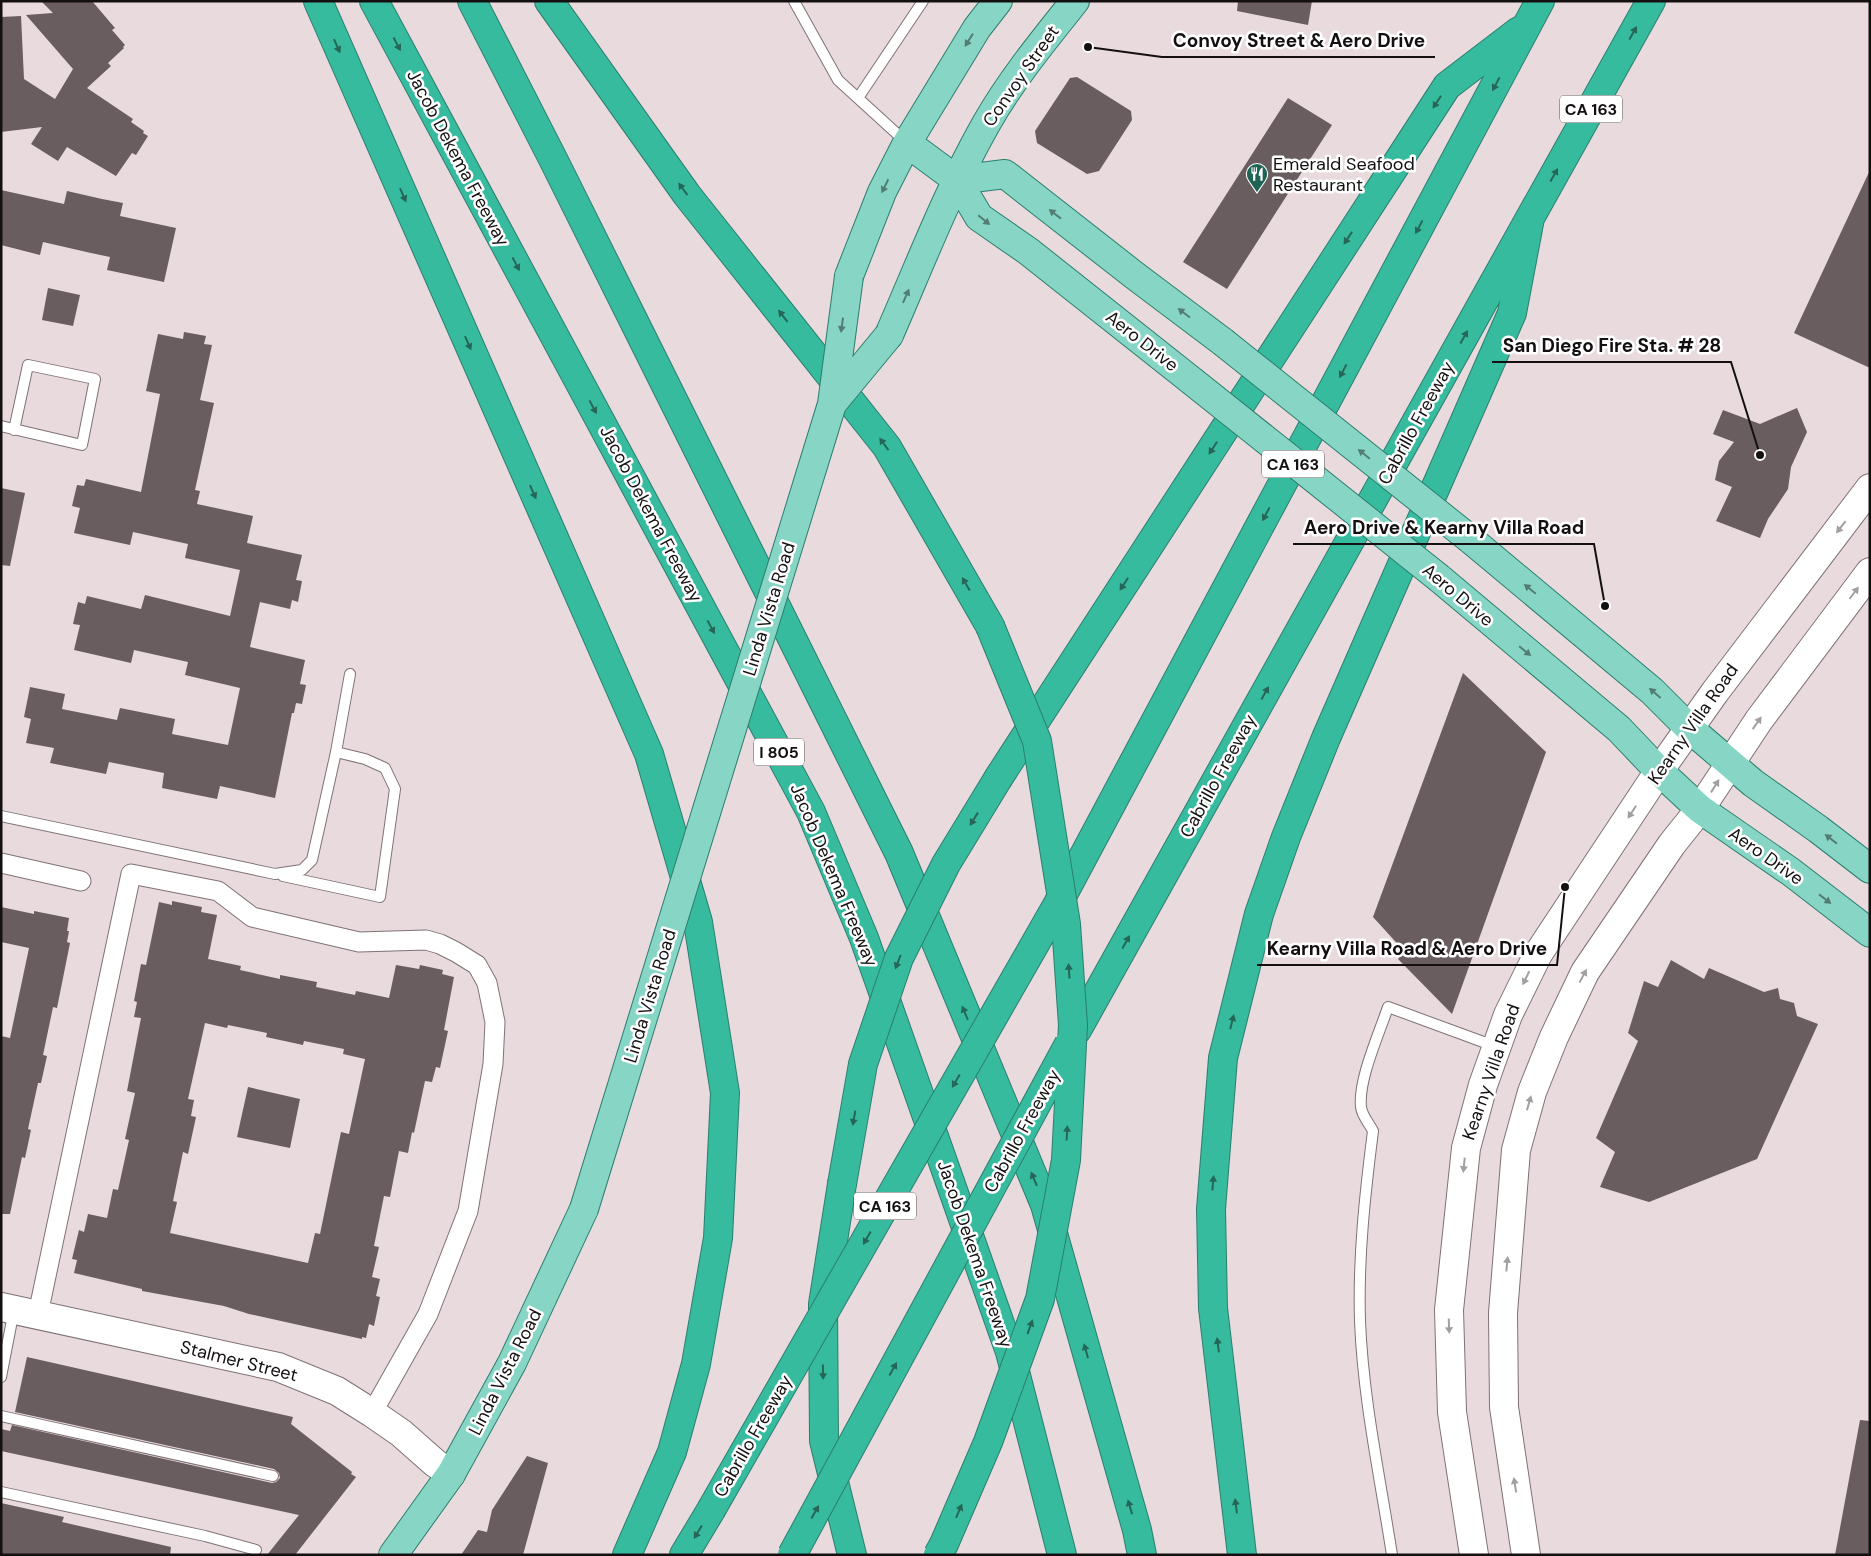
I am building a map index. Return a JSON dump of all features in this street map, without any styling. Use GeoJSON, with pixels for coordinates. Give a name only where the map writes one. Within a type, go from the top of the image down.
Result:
{"type":"FeatureCollection","features":[{"type":"Feature","properties":{"kind":"highway"},"geometry":{"type":"LineString","coordinates":[[318,1],[649,754],[698,922],[725,1093],[718,1238],[696,1364],[672,1452],[627,1555]]}},
{"type":"Feature","properties":{"kind":"highway","name":"Jacob Dekema Freeway"},"geometry":{"type":"LineString","coordinates":[[374,1],[811,812],[864,938],[1010,1352],[1062,1555]]}},
{"type":"Feature","properties":{"kind":"highway"},"geometry":{"type":"LineString","coordinates":[[472,1],[899,853],[1045,1205],[1134,1520],[1142,1555]]}},
{"type":"Feature","properties":{"kind":"highway"},"geometry":{"type":"LineString","coordinates":[[549,1],[687,195],[887,447],[990,626],[1037,742],[1066,924],[1073,1026],[1066,1160],[1040,1299],[988,1442],[938,1555]]}},
{"type":"Feature","properties":{"kind":"highway","name":"Cabrillo Freeway"},"geometry":{"type":"LineString","coordinates":[[684,1555],[1059,902],[1540,1]]}},
{"type":"Feature","properties":{"kind":"highway","name":"Cabrillo Freeway"},"geometry":{"type":"LineString","coordinates":[[792,1555],[1077,1030],[1651,1]]}},
{"type":"Feature","properties":{"kind":"highway"},"geometry":{"type":"LineString","coordinates":[[852,1555],[824,1441],[823,1304],[863,1064],[899,958],[946,864],[999,777],[1447,86],[1527,25]]}},
{"type":"Feature","properties":{"kind":"highway"},"geometry":{"type":"LineString","coordinates":[[1242,1555],[1213,1308],[1210,1209],[1223,1058],[1259,914],[1286,837],[1326,738],[1512,313],[1530,218]]}},
{"type":"Feature","properties":{"kind":"main road"},"geometry":{"type":"LineString","coordinates":[[907,143],[977,28],[998,1]]}},
{"type":"Feature","properties":{"kind":"main road","name":"Convoy Street"},"geometry":{"type":"LineString","coordinates":[[957,180],[985,125],[1021,69],[1075,1]]}},
{"type":"Feature","properties":{"kind":"main road","name":"Aero Drive"},"geometry":{"type":"LineString","coordinates":[[907,143],[957,180],[979,217],[1028,251],[1439,578],[1619,729],[1659,771],[1700,809],[1791,872],[1870,933]]}},
{"type":"Feature","properties":{"kind":"main road","name":"Linda Vista Road"},"geometry":{"type":"LineString","coordinates":[[394,1555],[451,1474],[512,1364],[584,1209],[832,404],[849,276],[882,192],[907,143]]}},
{"type":"Feature","properties":{"kind":"main road"},"geometry":{"type":"LineString","coordinates":[[957,180],[1005,174],[1223,342],[1470,539],[1652,690],[1689,728],[1729,764],[1766,794],[1818,829],[1870,869]]}},
{"type":"Feature","properties":{"kind":"main road","name":"Linda Vista Road"},"geometry":{"type":"LineString","coordinates":[[832,404],[889,335],[957,180]]}},
{"type":"Feature","properties":{"kind":"main road","name":"Kearny Villa Road"},"geometry":{"type":"LineString","coordinates":[[1474,1555],[1452,1412],[1449,1310],[1466,1148],[1483,1085],[1496,1047],[1508,1015],[1538,954],[1659,771],[1689,728],[1870,488]]}},
{"type":"Feature","properties":{"kind":"main road"},"geometry":{"type":"LineString","coordinates":[[1526,1555],[1504,1408],[1503,1313],[1516,1150],[1538,1076],[1585,972],[1672,844],[1700,809],[1759,720],[1870,572]]}},
{"type":"Feature","properties":{"kind":"main road","name":"Stalmer Street"},"geometry":{"type":"LineString","coordinates":[[18,1310],[278,1367],[337,1391],[372,1412],[451,1474]]}},
{"type":"Feature","properties":{"kind":"street"},"geometry":{"type":"LineString","coordinates":[[1,863],[81,881]]}},
{"type":"Feature","properties":{"kind":"street"},"geometry":{"type":"LineString","coordinates":[[18,1310],[131,874],[218,892],[252,916],[359,942],[426,940],[456,952],[477,965],[487,983],[495,1022],[493,1064],[468,1211],[428,1314],[372,1412]]}},
{"type":"Feature","properties":{"kind":"lane"},"geometry":{"type":"LineString","coordinates":[[794,1],[838,80],[907,143]]}},
{"type":"Feature","properties":{"kind":"lane"},"geometry":{"type":"LineString","coordinates":[[858,98],[923,1]]}},
{"type":"Feature","properties":{"kind":"lane"},"geometry":{"type":"LineString","coordinates":[[1,426],[14,430],[82,445],[95,379],[28,365],[14,430]]}},
{"type":"Feature","properties":{"kind":"lane"},"geometry":{"type":"LineString","coordinates":[[275,874],[302,870],[312,860],[336,752],[350,674]]}},
{"type":"Feature","properties":{"kind":"lane"},"geometry":{"type":"LineString","coordinates":[[1,816],[380,897],[395,789],[385,768],[365,758],[336,752]]}},
{"type":"Feature","properties":{"kind":"lane"},"geometry":{"type":"LineString","coordinates":[[1392,1555],[1365,1379],[1360,1321],[1360,1254],[1373,1131],[1363,1115],[1361,1107],[1363,1083],[1388,1007],[1496,1047]]}},
{"type":"Feature","properties":{"kind":"lane"},"geometry":{"type":"LineString","coordinates":[[1,1376],[18,1310]]}},
{"type":"Feature","properties":{"kind":"lane"},"geometry":{"type":"LineString","coordinates":[[1,1416],[273,1476]]}},
{"type":"Feature","properties":{"kind":"lane"},"geometry":{"type":"LineString","coordinates":[[1,1492],[206,1536],[257,1553]]}},
{"type":"Feature","properties":{"kind":"building"},"geometry":{"type":"Polygon","coordinates":[[[41,1],[92,1],[115,28],[112,30],[125,45],[108,63],[111,66],[87,88],[133,119],[131,122],[148,136],[136,155],[132,153],[116,176],[67,147],[58,161],[31,144],[42,127],[1,132],[1,17],[21,16],[24,79],[55,99],[73,69],[26,15],[53,13],[41,1]]]}},
{"type":"Feature","properties":{"kind":"building"},"geometry":{"type":"Polygon","coordinates":[[[1238,1],[1312,1],[1308,25],[1237,11],[1238,1]]]}},
{"type":"Feature","properties":{"kind":"building"},"geometry":{"type":"Polygon","coordinates":[[[1077,77],[1131,111],[1132,120],[1099,171],[1087,174],[1037,143],[1035,131],[1070,78],[1077,77]]]}},
{"type":"Feature","properties":{"kind":"building","name":"Emerald Seafood Restaurant"},"geometry":{"type":"Polygon","coordinates":[[[1288,98],[1332,125],[1227,289],[1183,262],[1288,98]]]}},
{"type":"Feature","properties":{"kind":"building"},"geometry":{"type":"Polygon","coordinates":[[[1870,170],[1870,368],[1794,333],[1870,170]]]}},
{"type":"Feature","properties":{"kind":"building"},"geometry":{"type":"Polygon","coordinates":[[[1,190],[64,204],[67,191],[123,203],[120,216],[176,228],[164,282],[107,270],[110,257],[43,242],[40,255],[1,245],[1,190]]]}},
{"type":"Feature","properties":{"kind":"building"},"geometry":{"type":"Polygon","coordinates":[[[48,288],[80,295],[73,326],[42,320],[48,288]]]}},
{"type":"Feature","properties":{"kind":"building"},"geometry":{"type":"Polygon","coordinates":[[[184,332],[206,336],[204,344],[212,345],[200,400],[214,403],[195,490],[200,491],[197,504],[253,516],[247,543],[302,555],[296,580],[302,581],[298,602],[292,600],[290,609],[260,602],[250,647],[305,660],[300,684],[306,685],[302,704],[296,703],[294,713],[292,713],[275,798],[220,786],[217,799],[162,788],[164,773],[109,762],[106,774],[50,763],[54,748],[26,743],[31,719],[24,717],[30,687],[65,694],[62,709],[117,720],[120,708],[175,719],[172,734],[228,745],[240,688],[185,675],[188,662],[134,650],[131,663],[74,650],[80,625],[73,624],[78,602],[85,604],[87,596],[141,609],[145,595],[230,616],[240,570],[185,558],[188,544],[133,532],[130,545],[74,533],[80,508],[72,506],[77,485],[84,486],[86,479],[141,492],[160,394],[146,391],[158,334],[183,339],[184,332]]]}},
{"type":"Feature","properties":{"kind":"building"},"geometry":{"type":"Polygon","coordinates":[[[1797,408],[1807,432],[1791,467],[1788,489],[1768,519],[1760,538],[1716,521],[1732,487],[1715,480],[1719,461],[1734,442],[1713,434],[1723,410],[1760,424],[1797,408]]]}},
{"type":"Feature","properties":{"kind":"building"},"geometry":{"type":"Polygon","coordinates":[[[1,488],[25,493],[10,566],[1,565],[1,488]]]}},
{"type":"Feature","properties":{"kind":"building"},"geometry":{"type":"Polygon","coordinates":[[[1463,673],[1546,752],[1452,1014],[1398,959],[1404,951],[1373,917],[1463,673]]]}},
{"type":"Feature","properties":{"kind":"building"},"geometry":{"type":"Polygon","coordinates":[[[172,901],[202,907],[201,912],[217,915],[208,959],[241,966],[240,970],[280,979],[280,975],[317,982],[316,987],[355,995],[356,991],[389,998],[396,965],[419,969],[420,965],[443,970],[442,974],[454,977],[444,1030],[448,1031],[440,1068],[436,1067],[432,1082],[425,1081],[408,1153],[399,1151],[390,1197],[384,1196],[374,1246],[379,1247],[372,1277],[380,1279],[376,1296],[380,1297],[374,1326],[369,1324],[366,1338],[362,1337],[362,1339],[249,1314],[224,1306],[142,1291],[142,1289],[74,1273],[77,1260],[72,1259],[79,1230],[84,1232],[88,1214],[107,1218],[113,1189],[118,1190],[129,1140],[125,1139],[135,1093],[127,1091],[141,1018],[134,1017],[137,1002],[134,1001],[141,964],[146,965],[159,902],[172,905],[172,901]],[[205,1023],[188,1099],[194,1100],[191,1116],[196,1117],[188,1154],[183,1152],[173,1201],[177,1202],[170,1233],[308,1263],[315,1233],[320,1234],[341,1132],[349,1134],[365,1059],[343,1054],[344,1049],[304,1041],[303,1045],[266,1037],[267,1033],[228,1025],[227,1028],[205,1023]]]}},
{"type":"Feature","properties":{"kind":"building"},"geometry":{"type":"Polygon","coordinates":[[[1,907],[34,914],[34,911],[69,918],[67,942],[70,943],[57,1008],[53,1007],[43,1055],[47,1056],[41,1083],[38,1083],[28,1129],[31,1130],[25,1158],[22,1157],[10,1214],[1,1214],[1,1036],[10,1038],[29,948],[1,942],[1,907]]]}},
{"type":"Feature","properties":{"kind":"building"},"geometry":{"type":"Polygon","coordinates":[[[1671,960],[1704,979],[1709,968],[1764,992],[1778,988],[1780,999],[1794,1003],[1797,1016],[1818,1024],[1757,1159],[1649,1202],[1600,1187],[1615,1152],[1596,1138],[1638,1041],[1628,1033],[1644,981],[1658,987],[1671,960]]]}},
{"type":"Feature","properties":{"kind":"building"},"geometry":{"type":"Polygon","coordinates":[[[248,1087],[300,1099],[290,1148],[237,1137],[248,1087]]]}},
{"type":"Feature","properties":{"kind":"building"},"geometry":{"type":"Polygon","coordinates":[[[27,1357],[293,1417],[291,1424],[356,1477],[295,1555],[267,1555],[299,1515],[1,1451],[1,1429],[10,1431],[12,1425],[272,1483],[280,1478],[279,1473],[274,1469],[15,1412],[27,1357]]]}},
{"type":"Feature","properties":{"kind":"building"},"geometry":{"type":"Polygon","coordinates":[[[1860,1420],[1870,1421],[1870,1555],[1835,1555],[1860,1420]]]}},
{"type":"Feature","properties":{"kind":"building"},"geometry":{"type":"Polygon","coordinates":[[[527,1456],[548,1463],[523,1555],[461,1555],[478,1530],[487,1532],[492,1510],[527,1456]]]}},
{"type":"Feature","properties":{"kind":"building"},"geometry":{"type":"Polygon","coordinates":[[[1,1503],[64,1517],[62,1522],[171,1547],[170,1555],[1,1555],[1,1503]]]}},
{"type":"Feature","properties":{"kind":"place","name":"Convoy Street & Aero Drive"},"geometry":{"type":"Point","coordinates":[1088,47]}},
{"type":"Feature","properties":{"kind":"place","name":"Emerald Seafood Restaurant"},"geometry":{"type":"Point","coordinates":[1257,193]}},
{"type":"Feature","properties":{"kind":"place","name":"San Diego Fire Sta. # 28"},"geometry":{"type":"Point","coordinates":[1760,455]}},
{"type":"Feature","properties":{"kind":"place","name":"Aero Drive & Kearny Villa Road"},"geometry":{"type":"Point","coordinates":[1605,606]}},
{"type":"Feature","properties":{"kind":"place","name":"Kearny Villa Road & Aero Drive"},"geometry":{"type":"Point","coordinates":[1565,887]}}]}
